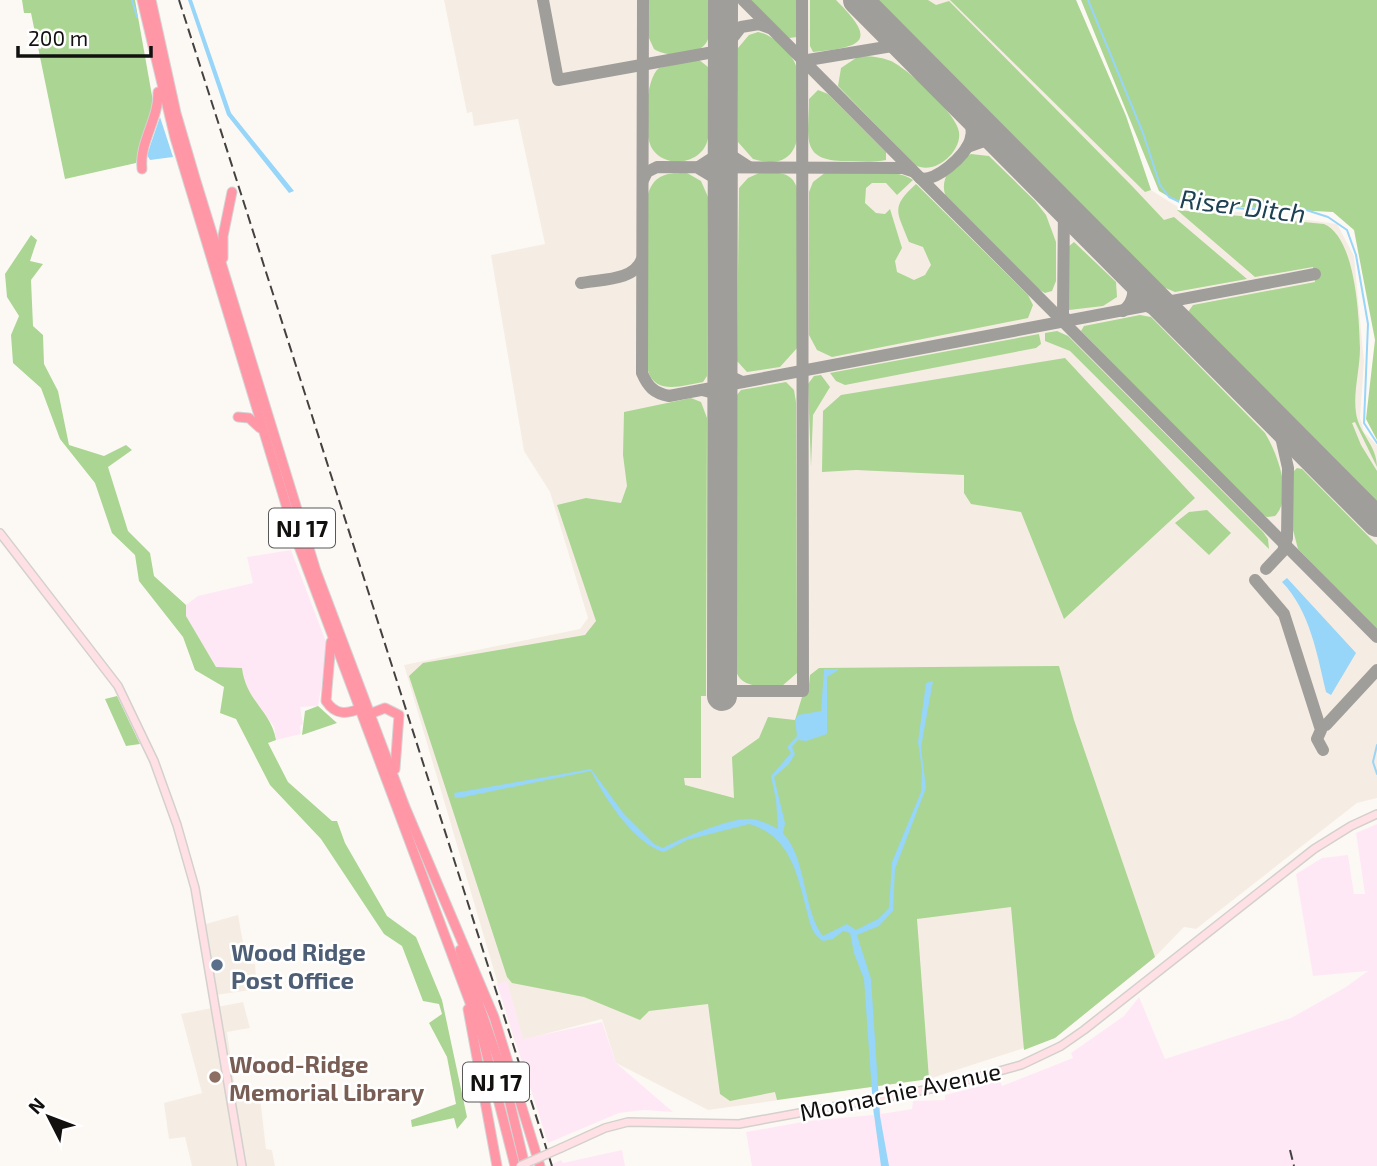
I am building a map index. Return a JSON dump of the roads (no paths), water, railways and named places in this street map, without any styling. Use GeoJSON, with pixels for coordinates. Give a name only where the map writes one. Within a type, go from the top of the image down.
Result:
{"type":"FeatureCollection","features":[{"type":"Feature","properties":{"kind":"highway","name":"NJ 17"},"geometry":{"type":"LineString","coordinates":[[142,0],[158,76],[297,541],[332,641],[395,778],[432,873],[496,1050],[525,1166]]}},
{"type":"Feature","properties":{"kind":"highway","name":"NJ 17"},"geometry":{"type":"LineString","coordinates":[[151,0],[176,113],[307,545],[492,1070],[518,1166]]}},
{"type":"Feature","properties":{"kind":"highway"},"geometry":{"type":"LineString","coordinates":[[142,169],[143,151],[158,103],[158,76]]}},
{"type":"Feature","properties":{"kind":"highway"},"geometry":{"type":"LineString","coordinates":[[232,192],[222,242],[232,301]]}},
{"type":"Feature","properties":{"kind":"highway"},"geometry":{"type":"LineString","coordinates":[[249,386],[249,407],[238,417],[253,420],[265,438]]}},
{"type":"Feature","properties":{"kind":"highway"},"geometry":{"type":"LineString","coordinates":[[332,641],[326,701],[337,712],[347,714],[385,708],[399,715],[395,778]]}},
{"type":"Feature","properties":{"kind":"highway"},"geometry":{"type":"LineString","coordinates":[[432,873],[494,1017],[540,1162]]}},
{"type":"Feature","properties":{"kind":"highway"},"geometry":{"type":"LineString","coordinates":[[468,1000],[497,1166]]}},
{"type":"Feature","properties":{"kind":"main road"},"geometry":{"type":"LineString","coordinates":[[0,533],[118,686],[154,761],[186,855],[231,1091],[242,1166]]}},
{"type":"Feature","properties":{"kind":"main road","name":"Moonachie Avenue"},"geometry":{"type":"LineString","coordinates":[[518,1166],[540,1162],[561,1148],[605,1128],[628,1122],[739,1124],[942,1087],[999,1072],[1061,1046],[1314,849],[1351,825],[1377,814]]}},
{"type":"Feature","properties":{"kind":"water"},"geometry":{"type":"Polygon","coordinates":[[[188,0],[192,0],[231,113],[294,191],[289,193],[227,115],[188,0]]]}},
{"type":"Feature","properties":{"kind":"water"},"geometry":{"type":"Polygon","coordinates":[[[160,117],[173,157],[150,160],[147,155],[160,117]]]}},
{"type":"Feature","properties":{"kind":"water"},"geometry":{"type":"Polygon","coordinates":[[[1287,578],[1356,653],[1331,695],[1326,692],[1316,648],[1306,620],[1292,593],[1282,582],[1287,578]]]}},
{"type":"Feature","properties":{"kind":"water"},"geometry":{"type":"Polygon","coordinates":[[[824,669],[840,669],[827,677],[827,734],[806,741],[798,740],[792,747],[795,754],[789,764],[774,777],[785,823],[783,833],[797,857],[812,913],[823,936],[847,924],[856,930],[878,919],[889,908],[892,862],[921,792],[922,770],[918,742],[926,683],[933,681],[921,747],[926,788],[895,869],[893,911],[879,926],[857,935],[871,979],[880,1116],[889,1166],[881,1166],[873,1107],[864,979],[850,933],[843,931],[833,939],[823,941],[815,934],[789,856],[773,837],[749,824],[687,840],[664,852],[642,840],[622,819],[591,771],[464,797],[455,798],[454,793],[591,769],[624,814],[654,844],[663,848],[707,829],[743,819],[759,820],[778,829],[771,776],[791,753],[787,747],[797,736],[795,720],[798,715],[821,711],[824,669]]]}},
{"type":"Feature","properties":{"kind":"waterway"},"geometry":{"type":"LineString","coordinates":[[132,0],[137,17]]}},
{"type":"Feature","properties":{"kind":"waterway","name":"Riser Ditch"},"geometry":{"type":"LineString","coordinates":[[1088,0],[1143,133],[1160,185],[1169,197],[1180,202],[1246,209],[1303,209],[1328,217],[1347,230],[1356,255],[1368,324],[1364,423],[1377,443]]}},
{"type":"Feature","properties":{"kind":"waterway","name":"Riser Ditch"},"geometry":{"type":"LineString","coordinates":[[1377,745],[1373,762],[1377,774]]}},
{"type":"Feature","properties":{"kind":"railway"},"geometry":{"type":"LineString","coordinates":[[179,0],[552,1166]]}},
{"type":"Feature","properties":{"kind":"railway"},"geometry":{"type":"LineString","coordinates":[[1290,1150],[1294,1166]]}},
{"type":"Feature","properties":{"kind":"place","name":"Wood Ridge Post Office"},"geometry":{"type":"Point","coordinates":[217,965]}},
{"type":"Feature","properties":{"kind":"place","name":"Wood-Ridge Memorial Library"},"geometry":{"type":"Point","coordinates":[215,1077]}}]}
